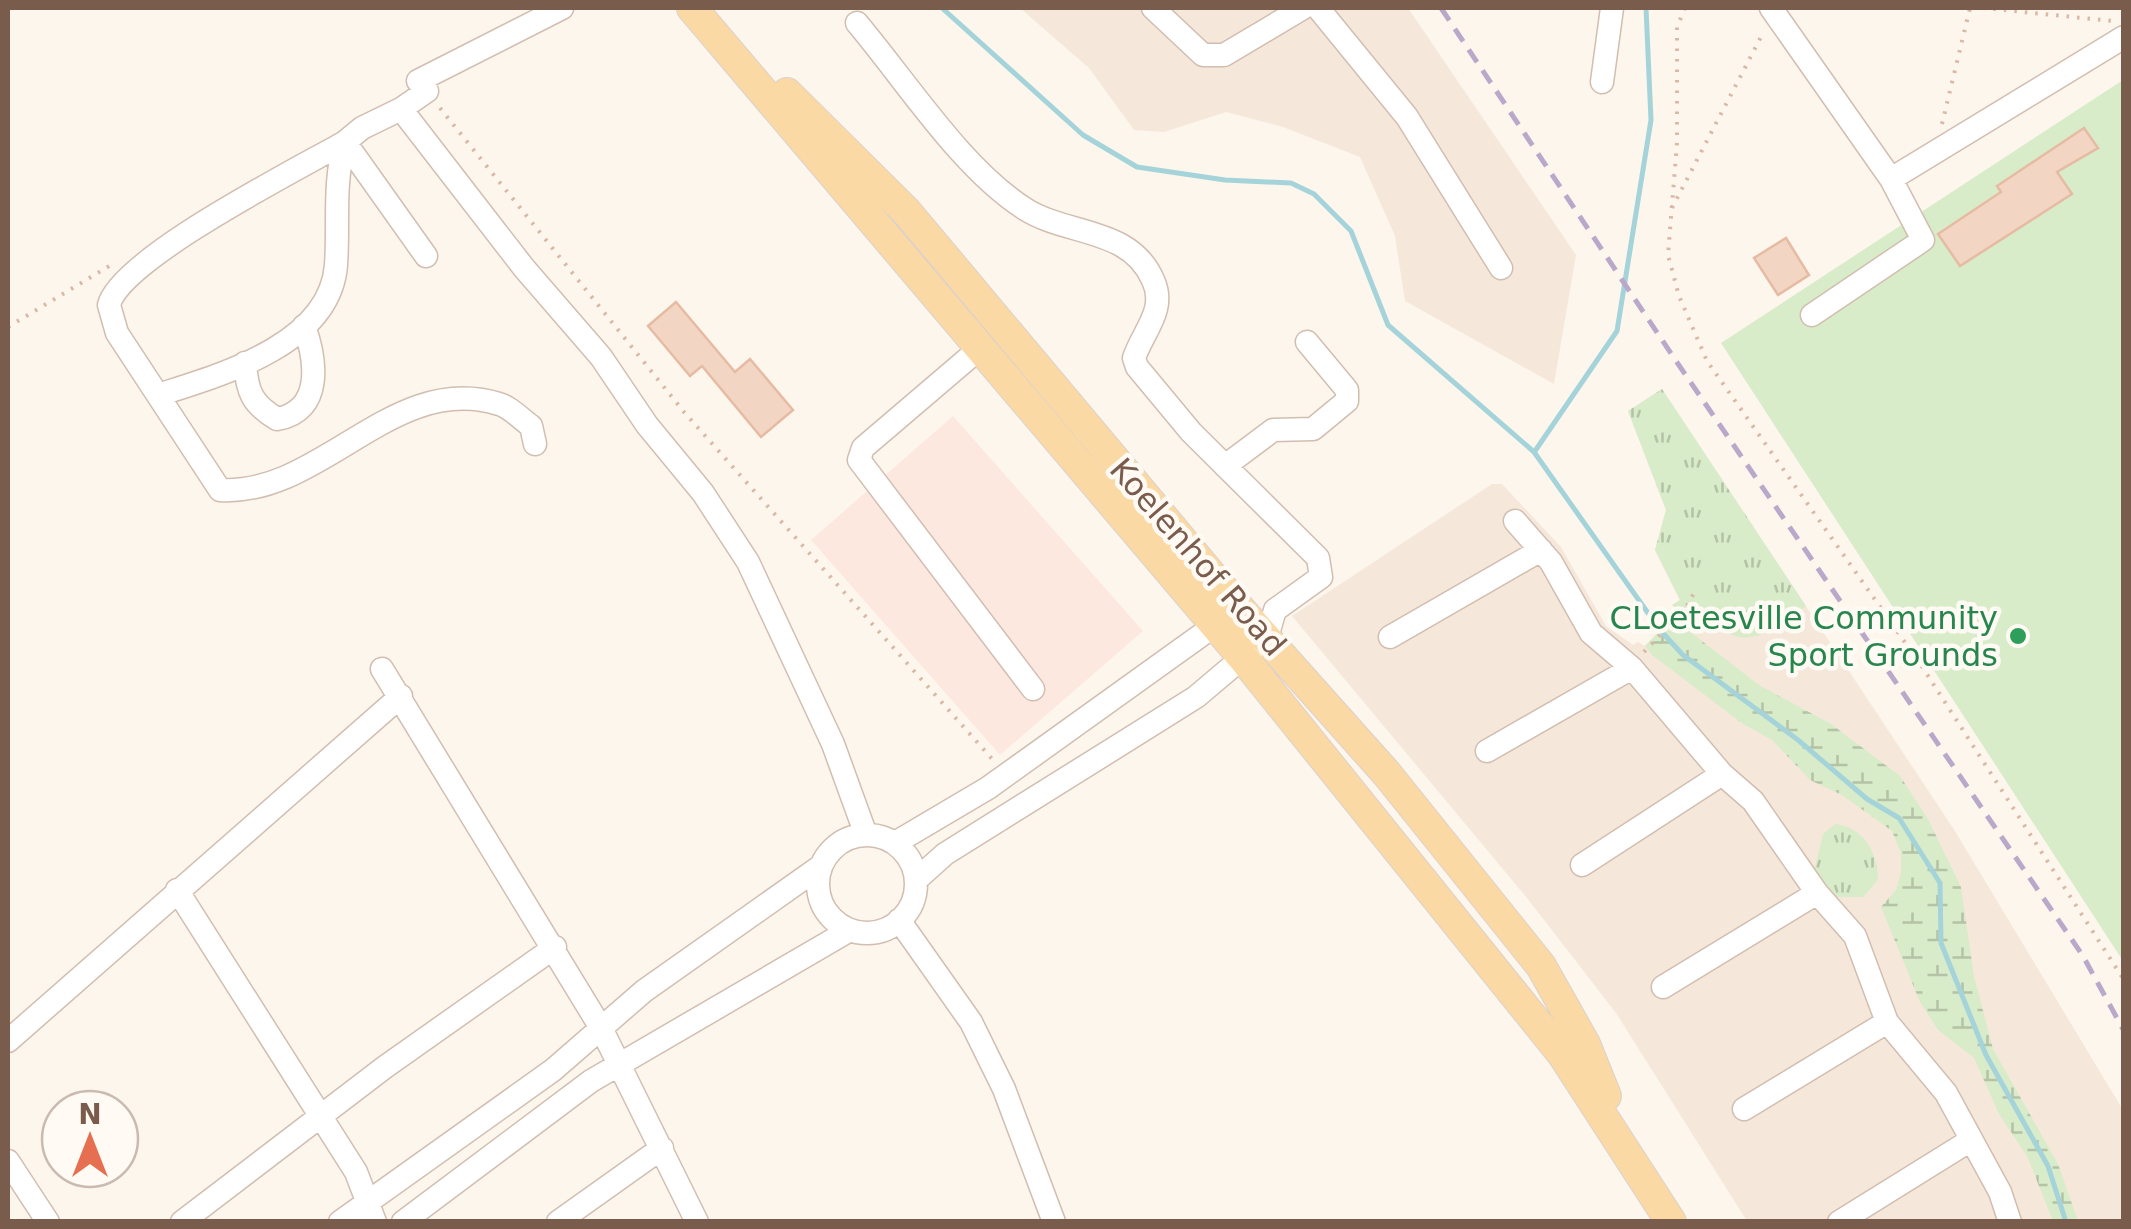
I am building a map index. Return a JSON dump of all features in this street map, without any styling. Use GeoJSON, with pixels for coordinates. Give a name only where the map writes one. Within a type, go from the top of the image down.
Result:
{"type":"FeatureCollection","features":[{"type":"Feature","properties":{"kind":"main road","name":"Koelenhof Road"},"geometry":{"type":"LineString","coordinates":[[692,8],[1244,659],[1563,1055],[1671,1222]]}},
{"type":"Feature","properties":{"kind":"main road","name":"Koelenhof Road"},"geometry":{"type":"LineString","coordinates":[[701,8],[906,212],[1239,608],[1272,623],[1541,966],[1585,1044],[1630,1154]]}},
{"type":"Feature","properties":{"kind":"street"},"geometry":{"type":"LineString","coordinates":[[534,444],[530,426],[501,404],[456,399],[386,418],[292,478],[240,491],[220,490],[118,332],[108,304],[119,281],[156,254],[427,91],[418,81],[562,8]]}},
{"type":"Feature","properties":{"kind":"street"},"geometry":{"type":"LineString","coordinates":[[1152,8],[1211,57],[1224,55],[1303,8]]}},
{"type":"Feature","properties":{"kind":"street"},"geometry":{"type":"LineString","coordinates":[[1318,8],[1406,117],[1502,268]]}},
{"type":"Feature","properties":{"kind":"street"},"geometry":{"type":"LineString","coordinates":[[1602,82],[1612,8]]}},
{"type":"Feature","properties":{"kind":"street"},"geometry":{"type":"LineString","coordinates":[[1776,10],[1890,178],[1922,243],[1812,315]]}},
{"type":"Feature","properties":{"kind":"street"},"geometry":{"type":"LineString","coordinates":[[820,866],[819,897],[826,911],[850,930],[876,932],[900,920],[909,908],[916,880],[944,854],[1196,697],[1244,659],[1272,623],[1321,578],[1322,564],[1136,367],[1134,358],[1154,321],[1157,297],[1153,278],[1136,253],[1116,240],[1062,226],[1029,211],[994,184],[857,23]]}},
{"type":"Feature","properties":{"kind":"street"},"geometry":{"type":"LineString","coordinates":[[1890,178],[2124,37]]}},
{"type":"Feature","properties":{"kind":"street"},"geometry":{"type":"LineString","coordinates":[[402,109],[524,268],[601,357],[647,425],[703,493],[748,562],[834,744],[866,835]]}},
{"type":"Feature","properties":{"kind":"street"},"geometry":{"type":"LineString","coordinates":[[345,142],[426,256]]}},
{"type":"Feature","properties":{"kind":"street"},"geometry":{"type":"LineString","coordinates":[[158,395],[245,363],[304,326],[328,291],[336,270],[335,200],[345,142]]}},
{"type":"Feature","properties":{"kind":"street"},"geometry":{"type":"LineString","coordinates":[[245,363],[246,387],[256,406],[276,419],[289,417],[308,398],[314,380],[316,358],[304,326]]}},
{"type":"Feature","properties":{"kind":"street"},"geometry":{"type":"LineString","coordinates":[[1226,466],[1273,430],[1316,428],[1348,401],[1347,390],[1307,342]]}},
{"type":"Feature","properties":{"kind":"street"},"geometry":{"type":"LineString","coordinates":[[980,348],[863,448],[859,460],[1033,689]]}},
{"type":"Feature","properties":{"kind":"street"},"geometry":{"type":"LineString","coordinates":[[1515,521],[1541,550],[1579,619],[1635,662],[1722,774],[1753,801],[1817,893],[1856,936],[1887,1022],[1934,1075],[1971,1140],[2010,1222]]}},
{"type":"Feature","properties":{"kind":"street"},"geometry":{"type":"LineString","coordinates":[[1390,637],[1541,550]]}},
{"type":"Feature","properties":{"kind":"street"},"geometry":{"type":"LineString","coordinates":[[894,843],[1006,775],[1239,608]]}},
{"type":"Feature","properties":{"kind":"street"},"geometry":{"type":"LineString","coordinates":[[1487,752],[1635,662]]}},
{"type":"Feature","properties":{"kind":"street"},"geometry":{"type":"LineString","coordinates":[[382,669],[402,696],[601,1028],[697,1222]]}},
{"type":"Feature","properties":{"kind":"street"},"geometry":{"type":"LineString","coordinates":[[8,1041],[402,696]]}},
{"type":"Feature","properties":{"kind":"street"},"geometry":{"type":"LineString","coordinates":[[1582,864],[1722,774]]}},
{"type":"Feature","properties":{"kind":"street"},"geometry":{"type":"LineString","coordinates":[[340,1222],[370,1212],[553,1070],[644,990],[820,866],[838,843],[866,835],[894,843],[905,853],[916,880]]}},
{"type":"Feature","properties":{"kind":"street"},"geometry":{"type":"LineString","coordinates":[[177,890],[356,1172],[370,1212]]}},
{"type":"Feature","properties":{"kind":"street"},"geometry":{"type":"LineString","coordinates":[[1663,987],[1817,893]]}},
{"type":"Feature","properties":{"kind":"street"},"geometry":{"type":"LineString","coordinates":[[900,920],[971,1022],[1004,1088],[1054,1222]]}},
{"type":"Feature","properties":{"kind":"street"},"geometry":{"type":"LineString","coordinates":[[403,1222],[620,1063],[850,930]]}},
{"type":"Feature","properties":{"kind":"street"},"geometry":{"type":"LineString","coordinates":[[182,1222],[320,1115],[554,947]]}},
{"type":"Feature","properties":{"kind":"street"},"geometry":{"type":"LineString","coordinates":[[1744,1110],[1887,1022]]}},
{"type":"Feature","properties":{"kind":"street"},"geometry":{"type":"LineString","coordinates":[[1840,1222],[1971,1140]]}},
{"type":"Feature","properties":{"kind":"street"},"geometry":{"type":"LineString","coordinates":[[558,1222],[662,1148]]}},
{"type":"Feature","properties":{"kind":"street"},"geometry":{"type":"LineString","coordinates":[[8,1160],[48,1222]]}},
{"type":"Feature","properties":{"kind":"path"},"geometry":{"type":"LineString","coordinates":[[1685,8],[1678,28],[1677,143],[1668,255],[1679,296],[1706,360],[1910,650],[2124,980]]}},
{"type":"Feature","properties":{"kind":"path"},"geometry":{"type":"LineString","coordinates":[[1935,153],[1970,8]]}},
{"type":"Feature","properties":{"kind":"path"},"geometry":{"type":"LineString","coordinates":[[1983,8],[2124,22]]}},
{"type":"Feature","properties":{"kind":"path"},"geometry":{"type":"LineString","coordinates":[[1670,213],[1776,10]]}},
{"type":"Feature","properties":{"kind":"path"},"geometry":{"type":"LineString","coordinates":[[427,91],[684,412],[1006,775]]}},
{"type":"Feature","properties":{"kind":"path"},"geometry":{"type":"LineString","coordinates":[[1635,662],[1688,606],[1695,591]]}},
{"type":"Feature","properties":{"kind":"shaded area"},"geometry":{"type":"Polygon","coordinates":[[[1020,8],[1408,8],[1576,255],[1554,384],[1405,301],[1395,236],[1360,157],[1283,127],[1226,112],[1164,132],[1134,130],[1089,68],[1020,8]]]}},
{"type":"Feature","properties":{"kind":"shaded area"},"geometry":{"type":"Polygon","coordinates":[[[1662,389],[1953,828],[2123,1110],[2123,1221],[1747,1221],[1616,1013],[1527,898],[1292,616],[1492,484],[1502,484],[1561,547],[1606,626],[1633,645],[1638,642],[1645,646],[1678,611],[1672,605],[1680,600],[1655,550],[1666,510],[1628,411],[1662,389]]]}},
{"type":"Feature","properties":{"kind":"shaded area"},"geometry":{"type":"Polygon","coordinates":[[[953,416],[1143,631],[1000,755],[811,540],[953,416]]]}},
{"type":"Feature","properties":{"kind":"green space","name":"CLoetesville Community Sport Grounds"},"geometry":{"type":"Polygon","coordinates":[[[2123,80],[2123,961],[1721,343],[2123,80]]]}},
{"type":"Feature","properties":{"kind":"green space"},"geometry":{"type":"Polygon","coordinates":[[[1662,389],[1806,606],[1760,635],[1737,636],[1725,631],[1715,620],[1704,630],[1672,605],[1680,600],[1655,550],[1666,510],[1628,411],[1662,389]]]}},
{"type":"Feature","properties":{"kind":"green space"},"geometry":{"type":"Polygon","coordinates":[[[1672,618],[1759,685],[1831,724],[1900,776],[1928,819],[1961,887],[1974,976],[1993,1049],[2058,1164],[2078,1221],[2053,1221],[2027,1156],[1999,1114],[1974,1058],[1938,1030],[1920,1002],[1881,907],[1896,890],[1901,873],[1901,853],[1892,831],[1842,795],[1810,780],[1772,740],[1743,724],[1652,655],[1645,646],[1672,618]]]}},
{"type":"Feature","properties":{"kind":"green space"},"geometry":{"type":"Polygon","coordinates":[[[1835,824],[1854,830],[1872,851],[1878,880],[1863,897],[1832,897],[1814,872],[1823,834],[1835,824]]]}},
{"type":"Feature","properties":{"kind":"building"},"geometry":{"type":"Polygon","coordinates":[[[2084,128],[2098,148],[2057,172],[2072,194],[1960,266],[1938,234],[2001,192],[1997,186],[2084,128]]]}},
{"type":"Feature","properties":{"kind":"building"},"geometry":{"type":"Polygon","coordinates":[[[1786,238],[1809,275],[1778,295],[1754,258],[1786,238]]]}},
{"type":"Feature","properties":{"kind":"building"},"geometry":{"type":"Polygon","coordinates":[[[676,302],[735,372],[750,359],[793,410],[761,437],[702,366],[690,376],[648,326],[676,302]]]}},
{"type":"Feature","properties":{"kind":"waterway"},"geometry":{"type":"LineString","coordinates":[[942,8],[1083,135],[1137,167],[1225,180],[1291,183],[1314,194],[1351,231],[1388,325],[1534,452],[1660,630],[1683,655],[1798,740],[1867,799],[1899,818],[1940,883],[1941,943],[1986,1055],[2048,1166],[2066,1222]]}},
{"type":"Feature","properties":{"kind":"waterway"},"geometry":{"type":"LineString","coordinates":[[1535,451],[1617,331],[1651,120],[1646,8]]}},
{"type":"Feature","properties":{"kind":"railway"},"geometry":{"type":"LineString","coordinates":[[1441,8],[1674,358],[2083,956],[2124,1031]]}},
{"type":"Feature","properties":{"kind":"place","name":"CLoetesville Community Sport Grounds"},"geometry":{"type":"Point","coordinates":[2018,636]}}]}
